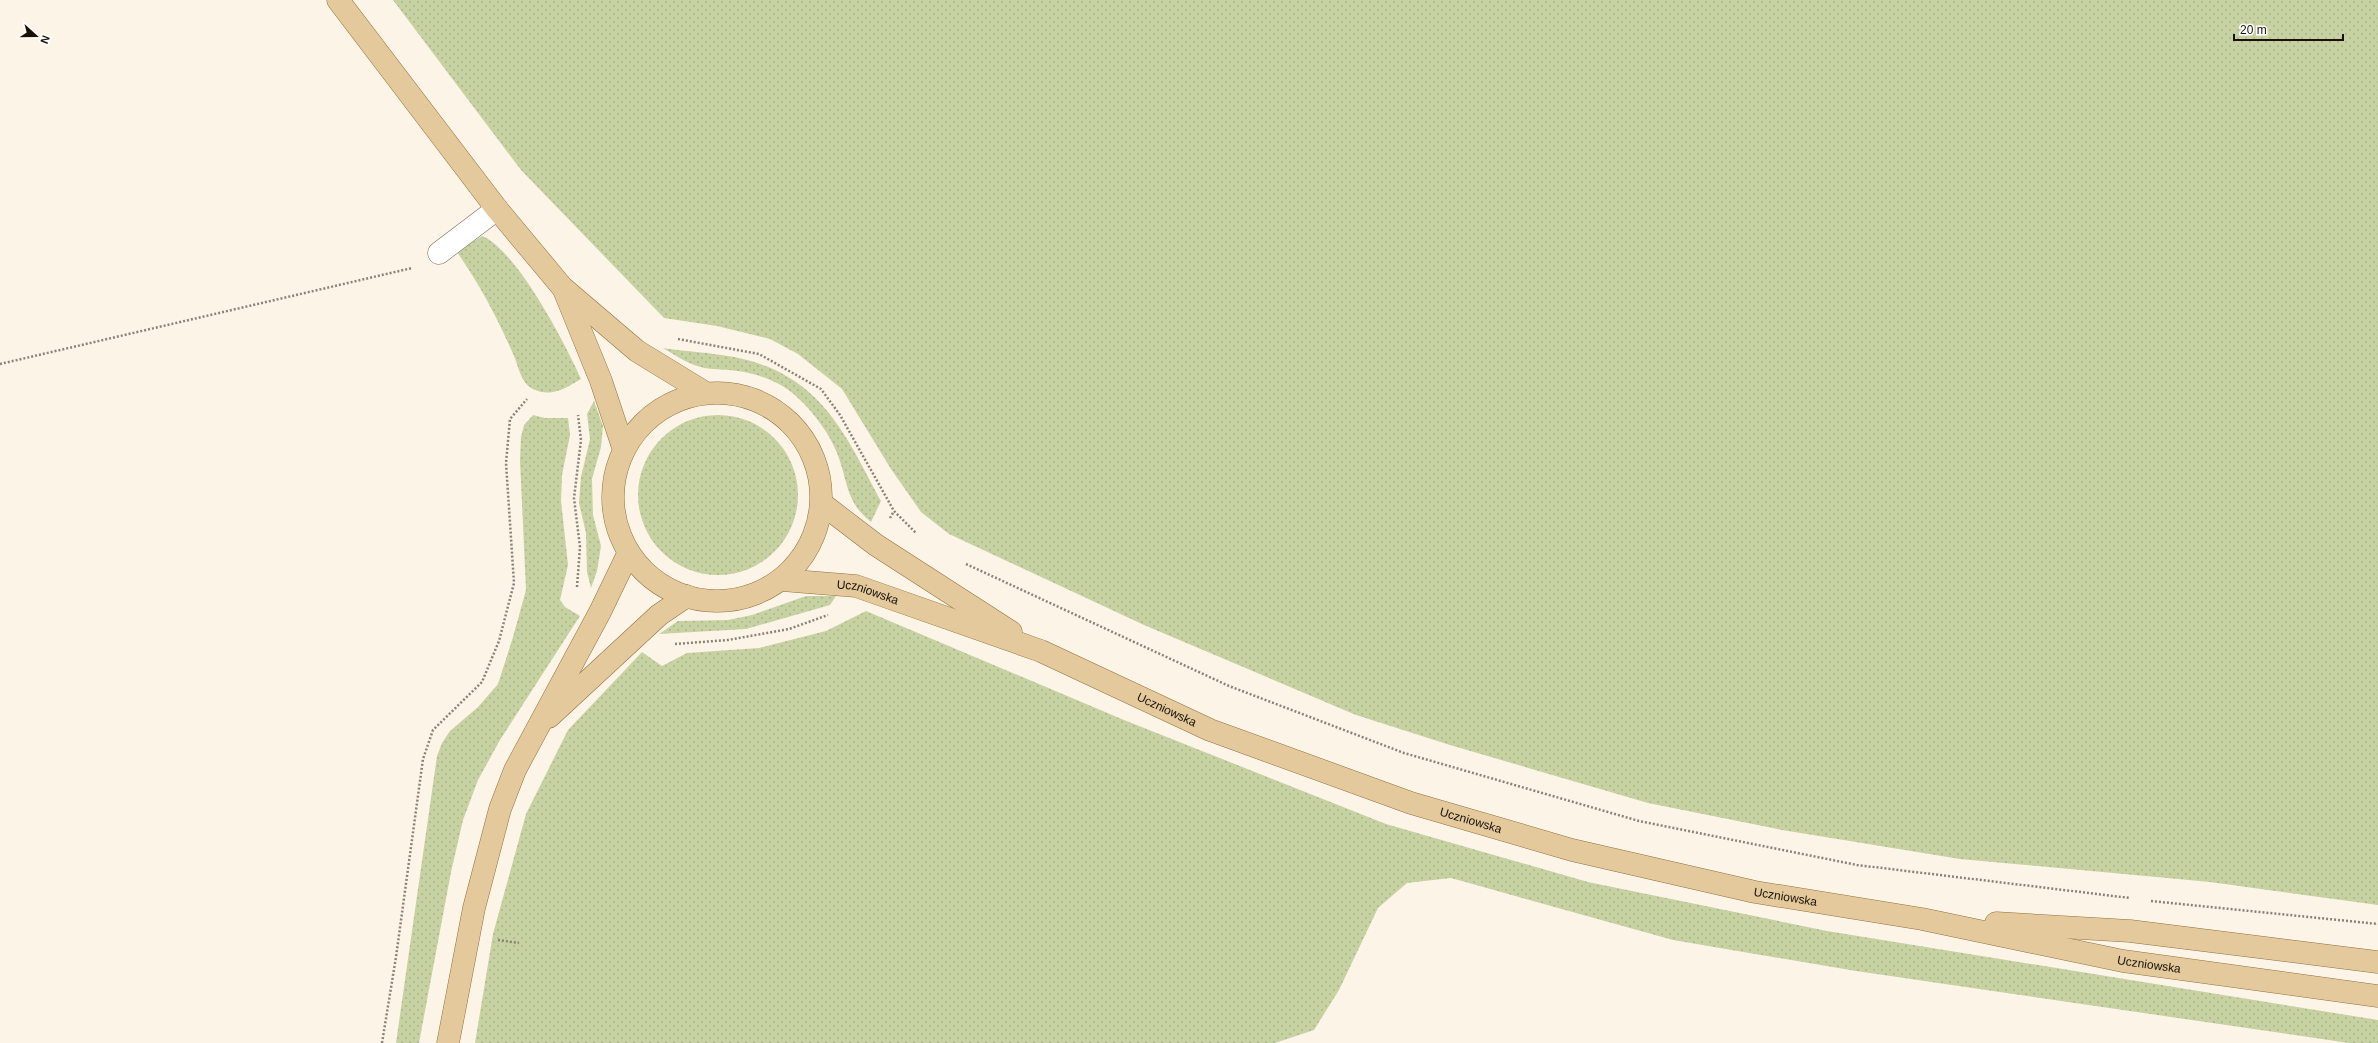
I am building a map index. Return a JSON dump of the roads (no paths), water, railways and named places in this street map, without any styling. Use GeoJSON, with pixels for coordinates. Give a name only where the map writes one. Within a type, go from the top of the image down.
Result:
{"type":"FeatureCollection","features":[{"type":"Feature","properties":{"kind":"main road"},"geometry":{"type":"LineString","coordinates":[[338,0],[497,208],[562,287],[638,351],[704,392]]}},
{"type":"Feature","properties":{"kind":"main road"},"geometry":{"type":"LineString","coordinates":[[562,287],[601,381],[623,447]]}},
{"type":"Feature","properties":{"kind":"main road"},"geometry":{"type":"LineString","coordinates":[[704,392],[734,394],[760,404],[788,424],[800,438],[813,458],[822,482],[824,506],[816,533],[800,562],[782,580],[759,594],[714,600],[687,596],[653,580],[628,554],[620,540],[613,508],[615,475],[623,447],[646,419],[673,401],[704,392]]}},
{"type":"Feature","properties":{"kind":"main road","name":"Uczniowska"},"geometry":{"type":"LineString","coordinates":[[824,506],[876,545],[1041,651]]}},
{"type":"Feature","properties":{"kind":"main road"},"geometry":{"type":"LineString","coordinates":[[448,1043],[474,908],[488,848],[515,770],[535,730],[600,612],[628,554]]}},
{"type":"Feature","properties":{"kind":"main road","name":"Uczniowska"},"geometry":{"type":"LineString","coordinates":[[782,580],[856,586],[1041,651],[1210,730],[1411,803],[1572,850],[1740,888],[1922,919],[2123,961],[2378,996]]}},
{"type":"Feature","properties":{"kind":"main road"},"geometry":{"type":"LineString","coordinates":[[535,730],[659,614],[687,596]]}},
{"type":"Feature","properties":{"kind":"main road","name":"Uczniowska"},"geometry":{"type":"LineString","coordinates":[[1922,919],[2130,931],[2378,962]]}},
{"type":"Feature","properties":{"kind":"lane"},"geometry":{"type":"LineString","coordinates":[[439,254],[497,208]]}}]}
